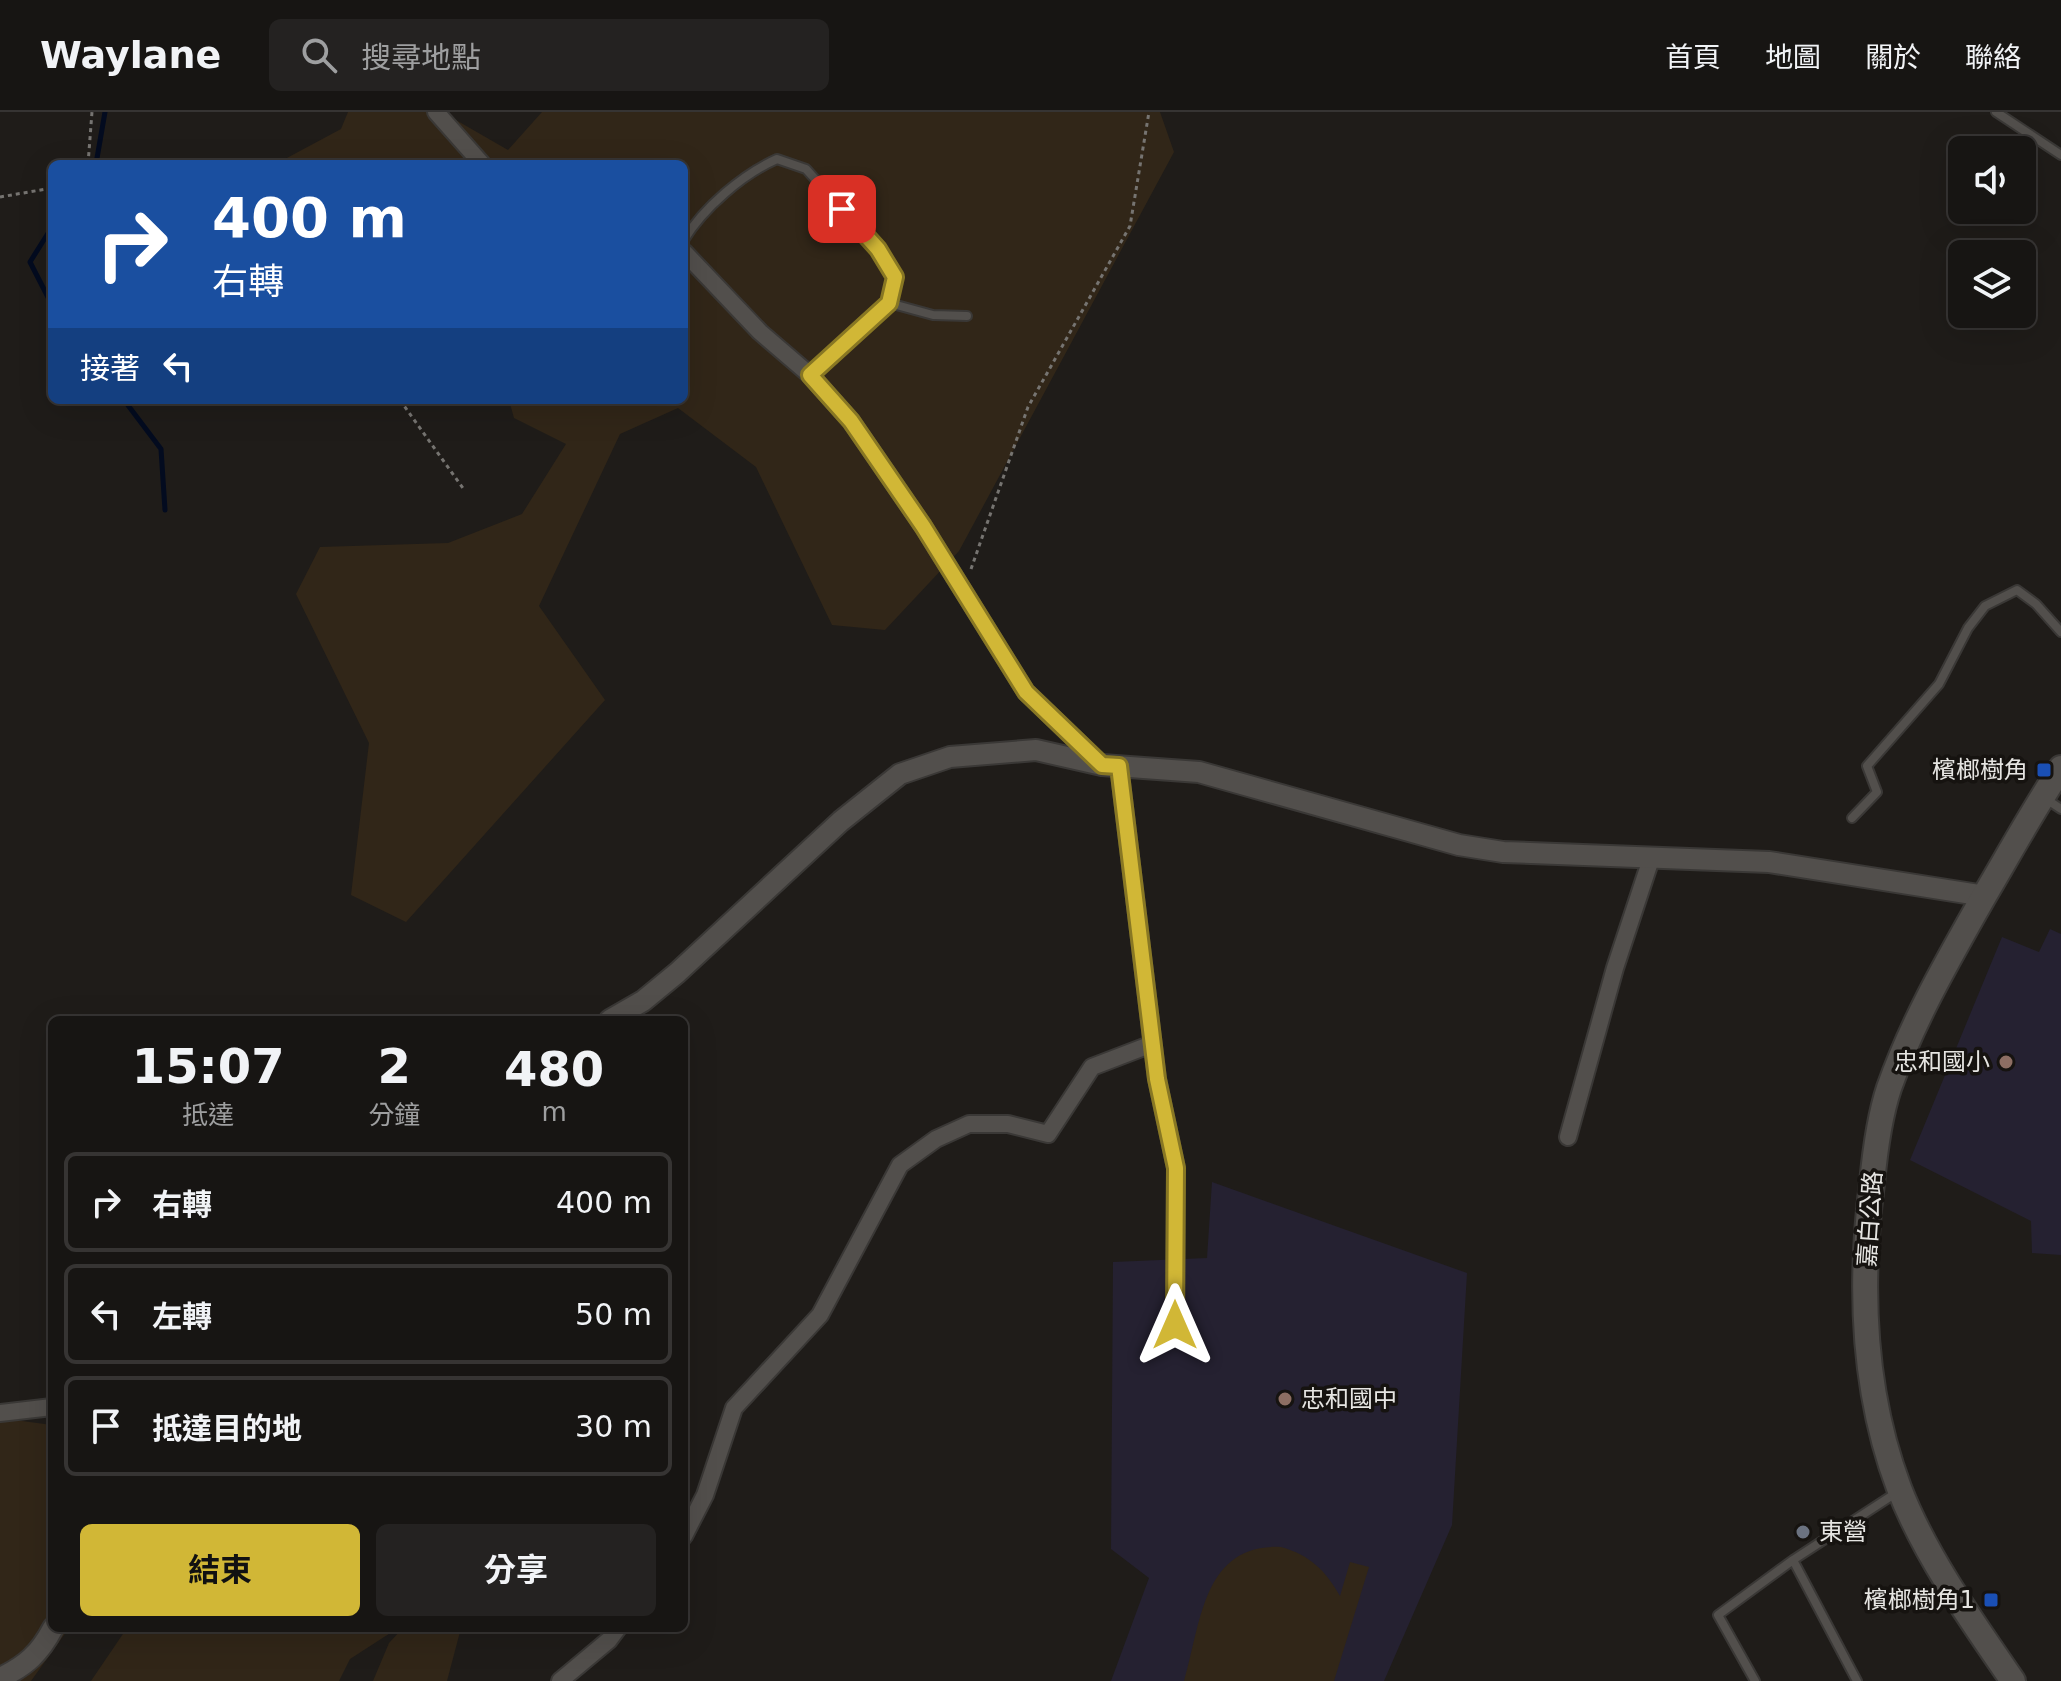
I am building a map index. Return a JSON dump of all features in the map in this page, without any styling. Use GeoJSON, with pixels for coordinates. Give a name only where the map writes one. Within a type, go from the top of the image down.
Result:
{"type":"FeatureCollection","features":[{"type":"Feature","properties":{"kind":"main road","name":"嘉白公路"},"geometry":{"type":"LineString","coordinates":[[2013,1681],[1941,1568],[1900,1490],[1868,1371],[1865,1308],[1867,1221],[1876,1147],[1888,1090],[1923,1003],[1985,896],[2052,803],[2061,768]]}},
{"type":"Feature","properties":{"kind":"street"},"geometry":{"type":"LineString","coordinates":[[436,112],[478,160]]}},
{"type":"Feature","properties":{"kind":"street"},"geometry":{"type":"LineString","coordinates":[[688,256],[760,332],[810,375],[851,421],[1026,692],[1110,765],[1152,1044],[1176,1168],[1175,1325]]}},
{"type":"Feature","properties":{"kind":"street"},"geometry":{"type":"LineString","coordinates":[[617,1016],[643,1001],[677,973],[841,821],[900,774],[950,757],[1036,750],[1110,765],[1199,772],[1459,845],[1503,852],[1769,862],[1985,896]]}},
{"type":"Feature","properties":{"kind":"street"},"geometry":{"type":"LineString","coordinates":[[1568,1137],[1615,968],[1652,856]]}},
{"type":"Feature","properties":{"kind":"street"},"geometry":{"type":"LineString","coordinates":[[688,1528],[705,1495],[734,1408],[820,1315],[900,1165],[936,1139],[969,1124],[1008,1124],[1048,1134],[1092,1067],[1152,1044]]}},
{"type":"Feature","properties":{"kind":"street"},"geometry":{"type":"LineString","coordinates":[[0,1413],[48,1407]]}},
{"type":"Feature","properties":{"kind":"street"},"geometry":{"type":"LineString","coordinates":[[0,1678],[23,1667],[43,1647],[51,1632]]}},
{"type":"Feature","properties":{"kind":"street"},"geometry":{"type":"LineString","coordinates":[[560,1681],[615,1632]]}},
{"type":"Feature","properties":{"kind":"lane"},"geometry":{"type":"LineString","coordinates":[[1996,112],[2061,155]]}},
{"type":"Feature","properties":{"kind":"lane"},"geometry":{"type":"LineString","coordinates":[[688,233],[756,168],[777,159],[806,169],[878,249],[895,277],[889,303],[810,375]]}},
{"type":"Feature","properties":{"kind":"lane"},"geometry":{"type":"LineString","coordinates":[[889,303],[933,315],[967,316]]}},
{"type":"Feature","properties":{"kind":"lane"},"geometry":{"type":"LineString","coordinates":[[1852,818],[1877,792],[1867,766],[1939,684],[1968,628],[1985,606],[2017,590],[2036,604],[2061,632]]}},
{"type":"Feature","properties":{"kind":"lane"},"geometry":{"type":"LineString","coordinates":[[1755,1681],[1718,1615],[1793,1560],[1900,1490]]}},
{"type":"Feature","properties":{"kind":"lane"},"geometry":{"type":"LineString","coordinates":[[1793,1560],[1857,1681]]}},
{"type":"Feature","properties":{"kind":"path"},"geometry":{"type":"LineString","coordinates":[[88,160],[92,112]]}},
{"type":"Feature","properties":{"kind":"path"},"geometry":{"type":"LineString","coordinates":[[963,591],[1028,407],[1130,226],[1149,112]]}},
{"type":"Feature","properties":{"kind":"path"},"geometry":{"type":"LineString","coordinates":[[0,197],[48,189]]}},
{"type":"Feature","properties":{"kind":"path"},"geometry":{"type":"LineString","coordinates":[[403,404],[465,491]]}},
{"type":"Feature","properties":{"kind":"shaded area"},"geometry":{"type":"Polygon","coordinates":[[[348,112],[442,112],[508,150],[542,112],[1160,112],[1174,152],[959,551],[885,630],[832,625],[756,467],[678,408],[620,434],[539,606],[605,700],[406,922],[351,895],[369,743],[296,594],[320,547],[448,543],[522,514],[566,444],[514,418],[510,404],[688,404],[688,160],[285,159],[341,129],[348,112]]]}},
{"type":"Feature","properties":{"kind":"shaded area","name":"忠和國小"},"geometry":{"type":"Polygon","coordinates":[[[2050,929],[2061,934],[2061,1255],[2032,1253],[2031,1221],[1910,1160],[2002,937],[2039,952],[2050,929]]]}},
{"type":"Feature","properties":{"kind":"shaded area","name":"忠和國中"},"geometry":{"type":"Polygon","coordinates":[[[1212,1182],[1467,1273],[1452,1525],[1384,1681],[1111,1681],[1149,1578],[1111,1549],[1113,1262],[1207,1258],[1212,1182]]]}},
{"type":"Feature","properties":{"kind":"shaded area"},"geometry":{"type":"Polygon","coordinates":[[[0,1418],[48,1424],[48,1632],[66,1632],[31,1681],[0,1681],[0,1418]]]}},
{"type":"Feature","properties":{"kind":"shaded area"},"geometry":{"type":"Polygon","coordinates":[[[1281,1547],[1316,1565],[1340,1596],[1350,1562],[1369,1567],[1334,1681],[1184,1681],[1202,1612],[1221,1572],[1235,1558],[1255,1549],[1281,1547]]]}},
{"type":"Feature","properties":{"kind":"shaded area"},"geometry":{"type":"Polygon","coordinates":[[[124,1632],[392,1632],[350,1659],[339,1681],[91,1681],[124,1632]]]}},
{"type":"Feature","properties":{"kind":"shaded area"},"geometry":{"type":"Polygon","coordinates":[[[399,1632],[460,1632],[447,1681],[373,1681],[389,1643],[399,1632]]]}},
{"type":"Feature","properties":{"kind":"waterway"},"geometry":{"type":"LineString","coordinates":[[97,160],[105,112]]}},
{"type":"Feature","properties":{"kind":"waterway"},"geometry":{"type":"LineString","coordinates":[[48,233],[30,262],[48,297]]}},
{"type":"Feature","properties":{"kind":"waterway"},"geometry":{"type":"LineString","coordinates":[[127,404],[161,449],[165,510]]}},
{"type":"Feature","properties":{"kind":"place","name":"檳榔樹角"},"geometry":{"type":"Point","coordinates":[2044,770]}},
{"type":"Feature","properties":{"kind":"place","name":"忠和國小"},"geometry":{"type":"Point","coordinates":[2006,1062]}},
{"type":"Feature","properties":{"kind":"place","name":"忠和國中"},"geometry":{"type":"Point","coordinates":[1285,1399]}},
{"type":"Feature","properties":{"kind":"place","name":"東營"},"geometry":{"type":"Point","coordinates":[1803,1532]}},
{"type":"Feature","properties":{"kind":"place","name":"檳榔樹角1"},"geometry":{"type":"Point","coordinates":[1991,1600]}},
{"type":"Feature","properties":{"kind":"route"},"geometry":{"type":"LineString","coordinates":[[842,209],[878,249],[895,277],[889,303],[810,375],[851,421],[923,526],[1026,692],[1102,765],[1119,766],[1157,1079],[1176,1168],[1175,1325]]}}]}
